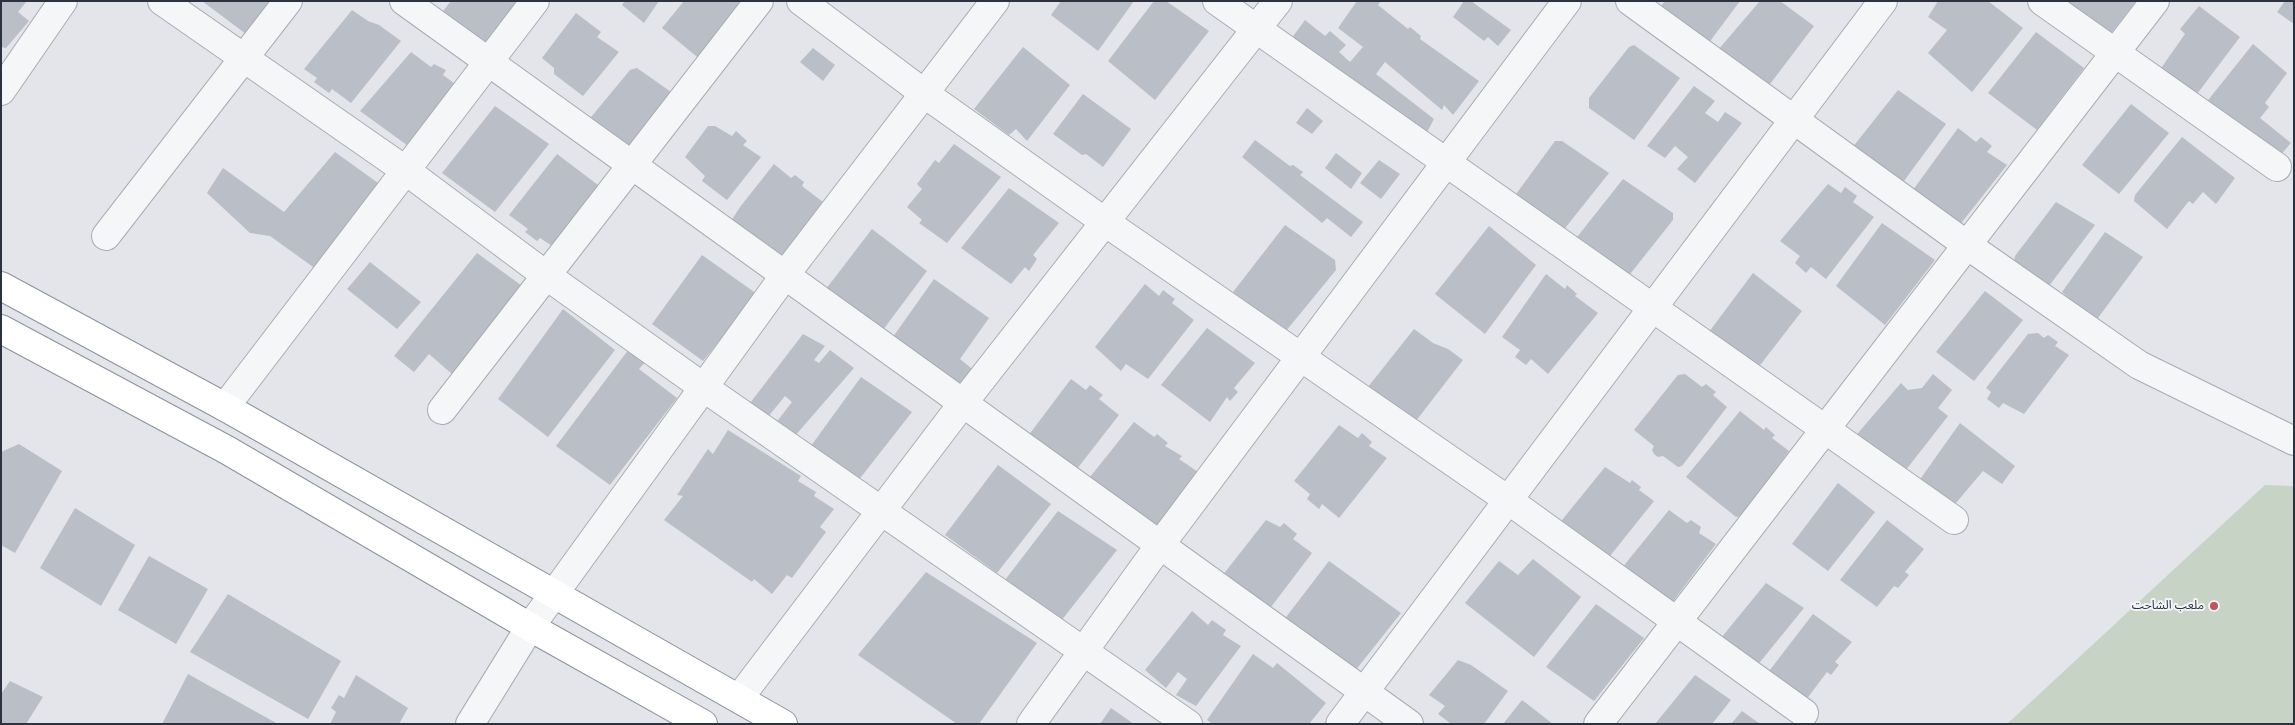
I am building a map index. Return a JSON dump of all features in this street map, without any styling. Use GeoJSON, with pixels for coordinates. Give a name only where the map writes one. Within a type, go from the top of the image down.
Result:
{"type":"FeatureCollection","features":[{"type":"Feature","properties":{"kind":"highway"},"geometry":{"type":"LineString","coordinates":[[1,286],[225,407],[740,697],[783,724]]}},
{"type":"Feature","properties":{"kind":"highway"},"geometry":{"type":"LineString","coordinates":[[1,329],[227,450],[530,627],[703,724]]}},
{"type":"Feature","properties":{"kind":"street"},"geometry":{"type":"LineString","coordinates":[[1,91],[63,1]]}},
{"type":"Feature","properties":{"kind":"street"},"geometry":{"type":"LineString","coordinates":[[162,1],[405,170],[547,276],[703,387],[1188,724]]}},
{"type":"Feature","properties":{"kind":"street"},"geometry":{"type":"LineString","coordinates":[[106,236],[288,1]]}},
{"type":"Feature","properties":{"kind":"street"},"geometry":{"type":"LineString","coordinates":[[404,1],[1409,724]]}},
{"type":"Feature","properties":{"kind":"street"},"geometry":{"type":"LineString","coordinates":[[225,407],[488,61],[536,1]]}},
{"type":"Feature","properties":{"kind":"street"},"geometry":{"type":"LineString","coordinates":[[442,410],[759,1]]}},
{"type":"Feature","properties":{"kind":"street"},"geometry":{"type":"LineString","coordinates":[[801,1],[926,94],[1105,222],[1508,500],[1804,713]]}},
{"type":"Feature","properties":{"kind":"street"},"geometry":{"type":"LineString","coordinates":[[470,724],[553,593],[784,275],[926,94],[995,1]]}},
{"type":"Feature","properties":{"kind":"street"},"geometry":{"type":"LineString","coordinates":[[1217,1],[1954,520]]}},
{"type":"Feature","properties":{"kind":"street"},"geometry":{"type":"LineString","coordinates":[[740,697],[964,403],[1278,1]]}},
{"type":"Feature","properties":{"kind":"street"},"geometry":{"type":"LineString","coordinates":[[1031,724],[1160,544],[1447,164],[1567,1]]}},
{"type":"Feature","properties":{"kind":"street"},"geometry":{"type":"LineString","coordinates":[[1630,1],[1967,245],[2139,365],[2294,441]]}},
{"type":"Feature","properties":{"kind":"street"},"geometry":{"type":"LineString","coordinates":[[1340,724],[1882,1]]}},
{"type":"Feature","properties":{"kind":"street"},"geometry":{"type":"LineString","coordinates":[[2042,1],[2277,167]]}},
{"type":"Feature","properties":{"kind":"street"},"geometry":{"type":"LineString","coordinates":[[1598,724],[2155,1]]}},
{"type":"Feature","properties":{"kind":"green space","name":"ملعب الشاحت"},"geometry":{"type":"Polygon","coordinates":[[[2265,485],[2292,486],[2294,488],[2294,724],[2007,724],[2265,485]]]}},
{"type":"Feature","properties":{"kind":"building"},"geometry":{"type":"Polygon","coordinates":[[[1,1],[27,1],[18,12],[29,21],[6,48],[1,47],[1,1]]]}},
{"type":"Feature","properties":{"kind":"building"},"geometry":{"type":"Polygon","coordinates":[[[202,1],[278,1],[250,37],[202,1]]]}},
{"type":"Feature","properties":{"kind":"building"},"geometry":{"type":"Polygon","coordinates":[[[451,1],[527,1],[484,56],[440,15],[451,1]]]}},
{"type":"Feature","properties":{"kind":"building"},"geometry":{"type":"Polygon","coordinates":[[[625,1],[659,1],[644,23],[622,5],[625,1]]]}},
{"type":"Feature","properties":{"kind":"building"},"geometry":{"type":"Polygon","coordinates":[[[684,1],[751,1],[707,65],[662,28],[684,1]]]}},
{"type":"Feature","properties":{"kind":"building"},"geometry":{"type":"Polygon","coordinates":[[[1061,1],[1134,1],[1098,51],[1051,15],[1061,1]]]}},
{"type":"Feature","properties":{"kind":"building"},"geometry":{"type":"Polygon","coordinates":[[[1154,1],[1166,1],[1209,31],[1155,100],[1108,61],[1154,1]]]}},
{"type":"Feature","properties":{"kind":"building"},"geometry":{"type":"Polygon","coordinates":[[[1357,1],[1381,1],[1378,5],[1408,29],[1410,27],[1421,36],[1420,39],[1479,81],[1453,115],[1444,105],[1442,110],[1385,62],[1376,74],[1434,119],[1423,140],[1291,39],[1305,20],[1325,36],[1330,31],[1346,45],[1339,52],[1350,62],[1363,47],[1338,28],[1357,1]]]}},
{"type":"Feature","properties":{"kind":"building"},"geometry":{"type":"Polygon","coordinates":[[[1464,1],[1471,1],[1511,30],[1498,46],[1488,37],[1484,41],[1453,17],[1464,1]]]}},
{"type":"Feature","properties":{"kind":"building"},"geometry":{"type":"Polygon","coordinates":[[[1665,1],[1740,1],[1708,44],[1661,6],[1665,1]]]}},
{"type":"Feature","properties":{"kind":"building"},"geometry":{"type":"Polygon","coordinates":[[[1760,1],[1780,1],[1814,26],[1767,88],[1718,50],[1760,1]]]}},
{"type":"Feature","properties":{"kind":"building"},"geometry":{"type":"Polygon","coordinates":[[[1938,1],[1988,1],[2023,28],[1972,92],[1928,53],[1947,30],[1928,17],[1938,1]]]}},
{"type":"Feature","properties":{"kind":"building"},"geometry":{"type":"Polygon","coordinates":[[[2063,1],[2136,1],[2109,36],[2063,1]]]}},
{"type":"Feature","properties":{"kind":"building"},"geometry":{"type":"Polygon","coordinates":[[[2285,1],[2294,1],[2294,24],[2277,12],[2285,1]]]}},
{"type":"Feature","properties":{"kind":"building"},"geometry":{"type":"Polygon","coordinates":[[[2199,6],[2240,37],[2194,98],[2159,71],[2185,34],[2180,29],[2199,6]]]}},
{"type":"Feature","properties":{"kind":"building"},"geometry":{"type":"Polygon","coordinates":[[[352,10],[368,21],[379,25],[401,41],[351,103],[332,89],[329,93],[314,82],[317,78],[304,69],[352,10]]]}},
{"type":"Feature","properties":{"kind":"building"},"geometry":{"type":"Polygon","coordinates":[[[576,13],[601,32],[597,37],[619,52],[583,96],[554,74],[554,68],[542,58],[576,13]]]}},
{"type":"Feature","properties":{"kind":"building"},"geometry":{"type":"Polygon","coordinates":[[[2036,32],[2084,68],[2037,130],[1988,93],[2036,32]]]}},
{"type":"Feature","properties":{"kind":"building"},"geometry":{"type":"Polygon","coordinates":[[[2253,44],[2287,73],[2265,103],[2269,107],[2260,118],[2291,143],[2278,158],[2205,104],[2253,44]]]}},
{"type":"Feature","properties":{"kind":"building"},"geometry":{"type":"Polygon","coordinates":[[[1634,45],[1680,78],[1634,140],[1589,108],[1589,98],[1629,47],[1634,45]]]}},
{"type":"Feature","properties":{"kind":"building"},"geometry":{"type":"Polygon","coordinates":[[[1023,47],[1070,85],[1027,141],[1016,129],[1009,135],[974,109],[1023,47]]]}},
{"type":"Feature","properties":{"kind":"building"},"geometry":{"type":"Polygon","coordinates":[[[813,48],[835,65],[823,81],[800,62],[813,48]]]}},
{"type":"Feature","properties":{"kind":"building"},"geometry":{"type":"Polygon","coordinates":[[[411,52],[431,67],[434,64],[446,70],[443,75],[458,86],[411,148],[360,111],[411,52]]]}},
{"type":"Feature","properties":{"kind":"building"},"geometry":{"type":"Polygon","coordinates":[[[637,68],[681,99],[632,158],[587,122],[630,70],[637,68]]]}},
{"type":"Feature","properties":{"kind":"building"},"geometry":{"type":"Polygon","coordinates":[[[1694,86],[1715,101],[1705,113],[1718,122],[1725,112],[1742,123],[1695,183],[1677,169],[1688,157],[1675,146],[1665,158],[1647,146],[1694,86]]]}},
{"type":"Feature","properties":{"kind":"building"},"geometry":{"type":"Polygon","coordinates":[[[1898,90],[1946,124],[1901,185],[1852,148],[1898,90]]]}},
{"type":"Feature","properties":{"kind":"building"},"geometry":{"type":"Polygon","coordinates":[[[1083,94],[1131,129],[1103,167],[1086,154],[1082,155],[1053,134],[1083,94]]]}},
{"type":"Feature","properties":{"kind":"building"},"geometry":{"type":"Polygon","coordinates":[[[2131,104],[2169,133],[2119,194],[2082,165],[2131,104]]]}},
{"type":"Feature","properties":{"kind":"building"},"geometry":{"type":"Polygon","coordinates":[[[495,106],[549,144],[495,212],[442,173],[495,106]]]}},
{"type":"Feature","properties":{"kind":"building"},"geometry":{"type":"Polygon","coordinates":[[[1307,108],[1323,121],[1312,134],[1296,123],[1307,108]]]}},
{"type":"Feature","properties":{"kind":"building"},"geometry":{"type":"Polygon","coordinates":[[[708,126],[715,126],[732,136],[736,131],[747,141],[743,145],[761,157],[727,200],[702,181],[705,176],[685,157],[708,126]]]}},
{"type":"Feature","properties":{"kind":"building"},"geometry":{"type":"Polygon","coordinates":[[[1958,128],[1976,142],[1981,137],[1992,146],[1987,152],[2007,165],[1959,226],[1913,190],[1958,128]]]}},
{"type":"Feature","properties":{"kind":"building"},"geometry":{"type":"Polygon","coordinates":[[[2182,137],[2235,178],[2216,204],[2203,192],[2193,204],[2189,201],[2167,229],[2134,201],[2135,195],[2182,137]]]}},
{"type":"Feature","properties":{"kind":"building"},"geometry":{"type":"Polygon","coordinates":[[[1255,140],[1290,166],[1293,165],[1303,172],[1300,175],[1363,222],[1351,237],[1327,218],[1322,223],[1242,157],[1255,140]]]}},
{"type":"Feature","properties":{"kind":"building"},"geometry":{"type":"Polygon","coordinates":[[[1555,141],[1562,141],[1609,173],[1558,237],[1511,201],[1555,141]]]}},
{"type":"Feature","properties":{"kind":"building"},"geometry":{"type":"Polygon","coordinates":[[[954,144],[1001,177],[947,243],[919,223],[922,220],[907,207],[922,189],[917,184],[935,160],[939,163],[954,144]]]}},
{"type":"Feature","properties":{"kind":"building"},"geometry":{"type":"Polygon","coordinates":[[[335,152],[385,188],[320,272],[270,236],[250,233],[207,193],[223,168],[284,212],[335,152]]]}},
{"type":"Feature","properties":{"kind":"building"},"geometry":{"type":"Polygon","coordinates":[[[1336,153],[1362,173],[1351,189],[1325,168],[1336,153]]]}},
{"type":"Feature","properties":{"kind":"building"},"geometry":{"type":"Polygon","coordinates":[[[557,154],[606,191],[560,251],[540,238],[537,241],[525,232],[528,229],[509,215],[557,154]]]}},
{"type":"Feature","properties":{"kind":"building"},"geometry":{"type":"Polygon","coordinates":[[[1379,160],[1400,174],[1381,199],[1360,183],[1379,160]]]}},
{"type":"Feature","properties":{"kind":"building"},"geometry":{"type":"Polygon","coordinates":[[[774,164],[791,178],[795,175],[804,182],[802,186],[823,202],[775,264],[728,226],[740,207],[774,164]]]}},
{"type":"Feature","properties":{"kind":"building"},"geometry":{"type":"Polygon","coordinates":[[[1623,179],[1673,213],[1673,220],[1623,283],[1570,246],[1623,179]]]}},
{"type":"Feature","properties":{"kind":"building"},"geometry":{"type":"Polygon","coordinates":[[[1828,184],[1841,193],[1845,187],[1857,196],[1853,202],[1874,217],[1826,279],[1811,267],[1806,273],[1795,263],[1800,256],[1780,241],[1828,184]]]}},
{"type":"Feature","properties":{"kind":"building"},"geometry":{"type":"Polygon","coordinates":[[[1009,188],[1059,223],[1033,255],[1037,259],[1029,271],[1025,267],[1011,284],[961,248],[1009,188]]]}},
{"type":"Feature","properties":{"kind":"building"},"geometry":{"type":"Polygon","coordinates":[[[2056,202],[2095,225],[2049,286],[2014,261],[2015,256],[2056,202]]]}},
{"type":"Feature","properties":{"kind":"building"},"geometry":{"type":"Polygon","coordinates":[[[1882,223],[1935,260],[1885,325],[1836,286],[1882,223]]]}},
{"type":"Feature","properties":{"kind":"building"},"geometry":{"type":"Polygon","coordinates":[[[1285,225],[1335,260],[1336,270],[1286,331],[1233,292],[1285,225]]]}},
{"type":"Feature","properties":{"kind":"building"},"geometry":{"type":"Polygon","coordinates":[[[1489,226],[1536,265],[1485,334],[1435,294],[1489,226]]]}},
{"type":"Feature","properties":{"kind":"building"},"geometry":{"type":"Polygon","coordinates":[[[872,229],[927,271],[874,342],[816,302],[872,229]]]}},
{"type":"Feature","properties":{"kind":"building"},"geometry":{"type":"Polygon","coordinates":[[[2105,232],[2143,257],[2095,322],[2062,292],[2105,232]]]}},
{"type":"Feature","properties":{"kind":"building"},"geometry":{"type":"Polygon","coordinates":[[[477,253],[529,291],[460,381],[429,354],[414,372],[394,356],[477,253]]]}},
{"type":"Feature","properties":{"kind":"building"},"geometry":{"type":"Polygon","coordinates":[[[702,255],[757,294],[703,361],[652,324],[702,255]]]}},
{"type":"Feature","properties":{"kind":"building"},"geometry":{"type":"Polygon","coordinates":[[[370,262],[421,302],[397,329],[347,289],[370,262]]]}},
{"type":"Feature","properties":{"kind":"building"},"geometry":{"type":"Polygon","coordinates":[[[1753,273],[1802,311],[1754,373],[1706,336],[1753,273]]]}},
{"type":"Feature","properties":{"kind":"building"},"geometry":{"type":"Polygon","coordinates":[[[1546,274],[1565,289],[1567,285],[1577,294],[1575,296],[1598,313],[1548,374],[1531,359],[1526,365],[1515,357],[1520,350],[1502,337],[1546,274]]]}},
{"type":"Feature","properties":{"kind":"building"},"geometry":{"type":"Polygon","coordinates":[[[934,279],[989,318],[960,359],[982,377],[963,400],[888,344],[934,279]]]}},
{"type":"Feature","properties":{"kind":"building"},"geometry":{"type":"Polygon","coordinates":[[[1145,284],[1159,296],[1163,290],[1175,299],[1172,303],[1194,320],[1148,379],[1126,364],[1121,371],[1095,347],[1145,284]]]}},
{"type":"Feature","properties":{"kind":"building"},"geometry":{"type":"Polygon","coordinates":[[[1985,291],[2023,320],[1974,381],[1936,352],[1985,291]]]}},
{"type":"Feature","properties":{"kind":"building"},"geometry":{"type":"Polygon","coordinates":[[[563,309],[615,350],[548,437],[498,399],[563,309]]]}},
{"type":"Feature","properties":{"kind":"building"},"geometry":{"type":"Polygon","coordinates":[[[1207,328],[1255,363],[1234,388],[1238,392],[1230,401],[1227,397],[1210,422],[1161,385],[1207,328]]]}},
{"type":"Feature","properties":{"kind":"building"},"geometry":{"type":"Polygon","coordinates":[[[1414,329],[1433,343],[1448,349],[1463,360],[1409,430],[1364,392],[1414,329]]]}},
{"type":"Feature","properties":{"kind":"building"},"geometry":{"type":"Polygon","coordinates":[[[2038,333],[2044,338],[2048,335],[2058,342],[2055,346],[2069,355],[2024,414],[2003,403],[1999,408],[1987,399],[1991,392],[1986,388],[2028,334],[2038,333]]]}},
{"type":"Feature","properties":{"kind":"building"},"geometry":{"type":"Polygon","coordinates":[[[803,334],[825,346],[814,360],[819,363],[830,350],[854,368],[794,437],[775,424],[792,402],[785,396],[767,418],[750,403],[803,334]]]}},
{"type":"Feature","properties":{"kind":"building"},"geometry":{"type":"Polygon","coordinates":[[[632,345],[648,359],[639,369],[677,398],[610,485],[556,446],[632,345]]]}},
{"type":"Feature","properties":{"kind":"building"},"geometry":{"type":"Polygon","coordinates":[[[1685,374],[1702,387],[1706,384],[1716,392],[1713,395],[1727,407],[1682,466],[1678,467],[1663,456],[1658,457],[1654,454],[1652,450],[1654,446],[1634,430],[1678,375],[1685,374]]]}},
{"type":"Feature","properties":{"kind":"building"},"geometry":{"type":"Polygon","coordinates":[[[1933,374],[1952,390],[1938,408],[1948,416],[1902,475],[1852,440],[1901,383],[1908,390],[1922,388],[1933,374]]]}},
{"type":"Feature","properties":{"kind":"building"},"geometry":{"type":"Polygon","coordinates":[[[861,377],[912,412],[854,486],[808,450],[861,377]]]}},
{"type":"Feature","properties":{"kind":"building"},"geometry":{"type":"Polygon","coordinates":[[[1071,379],[1086,390],[1090,385],[1103,395],[1099,399],[1119,415],[1073,474],[1025,440],[1071,379]]]}},
{"type":"Feature","properties":{"kind":"building"},"geometry":{"type":"Polygon","coordinates":[[[1740,411],[1764,430],[1766,427],[1775,435],[1772,438],[1789,451],[1741,516],[1736,517],[1686,477],[1740,411]]]}},
{"type":"Feature","properties":{"kind":"building"},"geometry":{"type":"Polygon","coordinates":[[[1134,422],[1154,437],[1157,434],[1168,443],[1165,446],[1182,456],[1179,459],[1204,476],[1158,537],[1086,482],[1134,422]]]}},
{"type":"Feature","properties":{"kind":"building"},"geometry":{"type":"Polygon","coordinates":[[[1960,423],[2015,466],[2002,484],[1983,471],[1950,510],[1916,485],[1960,423]]]}},
{"type":"Feature","properties":{"kind":"building"},"geometry":{"type":"Polygon","coordinates":[[[1339,425],[1358,438],[1362,433],[1372,442],[1369,446],[1387,458],[1339,518],[1322,504],[1319,509],[1307,499],[1310,494],[1294,481],[1339,425]]]}},
{"type":"Feature","properties":{"kind":"building"},"geometry":{"type":"Polygon","coordinates":[[[728,430],[801,476],[798,481],[816,492],[814,496],[834,509],[820,527],[826,532],[792,578],[787,575],[772,594],[754,579],[752,582],[664,520],[683,496],[677,495],[708,449],[713,454],[728,430]]]}},
{"type":"Feature","properties":{"kind":"building"},"geometry":{"type":"Polygon","coordinates":[[[19,444],[62,471],[15,553],[1,545],[1,452],[19,444]]]}},
{"type":"Feature","properties":{"kind":"building"},"geometry":{"type":"Polygon","coordinates":[[[998,465],[1051,504],[997,573],[945,535],[998,465]]]}},
{"type":"Feature","properties":{"kind":"building"},"geometry":{"type":"Polygon","coordinates":[[[1605,467],[1630,483],[1632,480],[1641,487],[1639,490],[1654,501],[1606,561],[1558,525],[1605,467]]]}},
{"type":"Feature","properties":{"kind":"building"},"geometry":{"type":"Polygon","coordinates":[[[1838,483],[1875,512],[1828,571],[1792,544],[1838,483]]]}},
{"type":"Feature","properties":{"kind":"building"},"geometry":{"type":"Polygon","coordinates":[[[75,508],[135,545],[101,606],[40,568],[75,508]]]}},
{"type":"Feature","properties":{"kind":"building"},"geometry":{"type":"Polygon","coordinates":[[[1669,510],[1687,523],[1691,520],[1701,527],[1699,533],[1716,544],[1668,608],[1621,569],[1669,510]]]}},
{"type":"Feature","properties":{"kind":"building"},"geometry":{"type":"Polygon","coordinates":[[[1058,511],[1117,550],[1061,621],[1005,580],[1058,511]]]}},
{"type":"Feature","properties":{"kind":"building"},"geometry":{"type":"Polygon","coordinates":[[[1266,520],[1280,527],[1284,523],[1297,534],[1293,539],[1312,553],[1268,611],[1222,576],[1266,520]]]}},
{"type":"Feature","properties":{"kind":"building"},"geometry":{"type":"Polygon","coordinates":[[[1887,520],[1924,549],[1905,572],[1909,575],[1898,588],[1894,586],[1877,607],[1840,580],[1887,520]]]}},
{"type":"Feature","properties":{"kind":"building"},"geometry":{"type":"Polygon","coordinates":[[[149,556],[208,589],[176,644],[118,610],[149,556]]]}},
{"type":"Feature","properties":{"kind":"building"},"geometry":{"type":"Polygon","coordinates":[[[1533,559],[1581,597],[1534,657],[1465,603],[1499,561],[1518,575],[1533,559]]]}},
{"type":"Feature","properties":{"kind":"building"},"geometry":{"type":"Polygon","coordinates":[[[1329,561],[1401,613],[1351,676],[1280,625],[1329,561]]]}},
{"type":"Feature","properties":{"kind":"building"},"geometry":{"type":"Polygon","coordinates":[[[926,572],[1037,643],[979,724],[957,724],[858,655],[926,572]]]}},
{"type":"Feature","properties":{"kind":"building"},"geometry":{"type":"Polygon","coordinates":[[[1766,583],[1804,608],[1756,667],[1721,638],[1766,583]]]}},
{"type":"Feature","properties":{"kind":"building"},"geometry":{"type":"Polygon","coordinates":[[[228,594],[341,661],[308,719],[190,652],[228,594]]]}},
{"type":"Feature","properties":{"kind":"building"},"geometry":{"type":"Polygon","coordinates":[[[1596,604],[1644,638],[1594,701],[1546,667],[1596,604]]]}},
{"type":"Feature","properties":{"kind":"building"},"geometry":{"type":"Polygon","coordinates":[[[1192,611],[1208,625],[1212,620],[1226,630],[1223,635],[1241,646],[1196,706],[1176,695],[1187,679],[1178,672],[1166,688],[1145,670],[1192,611]]]}},
{"type":"Feature","properties":{"kind":"building"},"geometry":{"type":"Polygon","coordinates":[[[1813,614],[1852,642],[1835,662],[1839,665],[1831,675],[1827,672],[1806,700],[1766,675],[1813,614]]]}},
{"type":"Feature","properties":{"kind":"building"},"geometry":{"type":"Polygon","coordinates":[[[1253,654],[1273,668],[1277,663],[1326,703],[1309,724],[1213,724],[1207,720],[1253,654]]]}},
{"type":"Feature","properties":{"kind":"building"},"geometry":{"type":"Polygon","coordinates":[[[1458,660],[1471,665],[1508,691],[1484,724],[1451,724],[1438,714],[1445,706],[1429,695],[1458,660]]]}},
{"type":"Feature","properties":{"kind":"building"},"geometry":{"type":"Polygon","coordinates":[[[188,674],[278,724],[162,724],[188,674]]]}},
{"type":"Feature","properties":{"kind":"building"},"geometry":{"type":"Polygon","coordinates":[[[356,675],[408,708],[399,724],[330,724],[336,712],[331,708],[339,695],[344,698],[356,675]]]}},
{"type":"Feature","properties":{"kind":"building"},"geometry":{"type":"Polygon","coordinates":[[[1695,675],[1731,700],[1712,724],[1655,724],[1695,675]]]}},
{"type":"Feature","properties":{"kind":"building"},"geometry":{"type":"Polygon","coordinates":[[[10,681],[43,697],[26,724],[1,724],[1,694],[10,681]]]}},
{"type":"Feature","properties":{"kind":"building"},"geometry":{"type":"Polygon","coordinates":[[[1522,700],[1553,724],[1503,724],[1522,700]]]}},
{"type":"Feature","properties":{"kind":"building"},"geometry":{"type":"Polygon","coordinates":[[[1111,708],[1134,724],[1100,724],[1111,708]]]}},
{"type":"Feature","properties":{"kind":"building"},"geometry":{"type":"Polygon","coordinates":[[[1742,711],[1760,724],[1731,724],[1742,711]]]}},
{"type":"Feature","properties":{"kind":"place","name":"ملعب الشاحت"},"geometry":{"type":"Point","coordinates":[2214,606]}}]}
